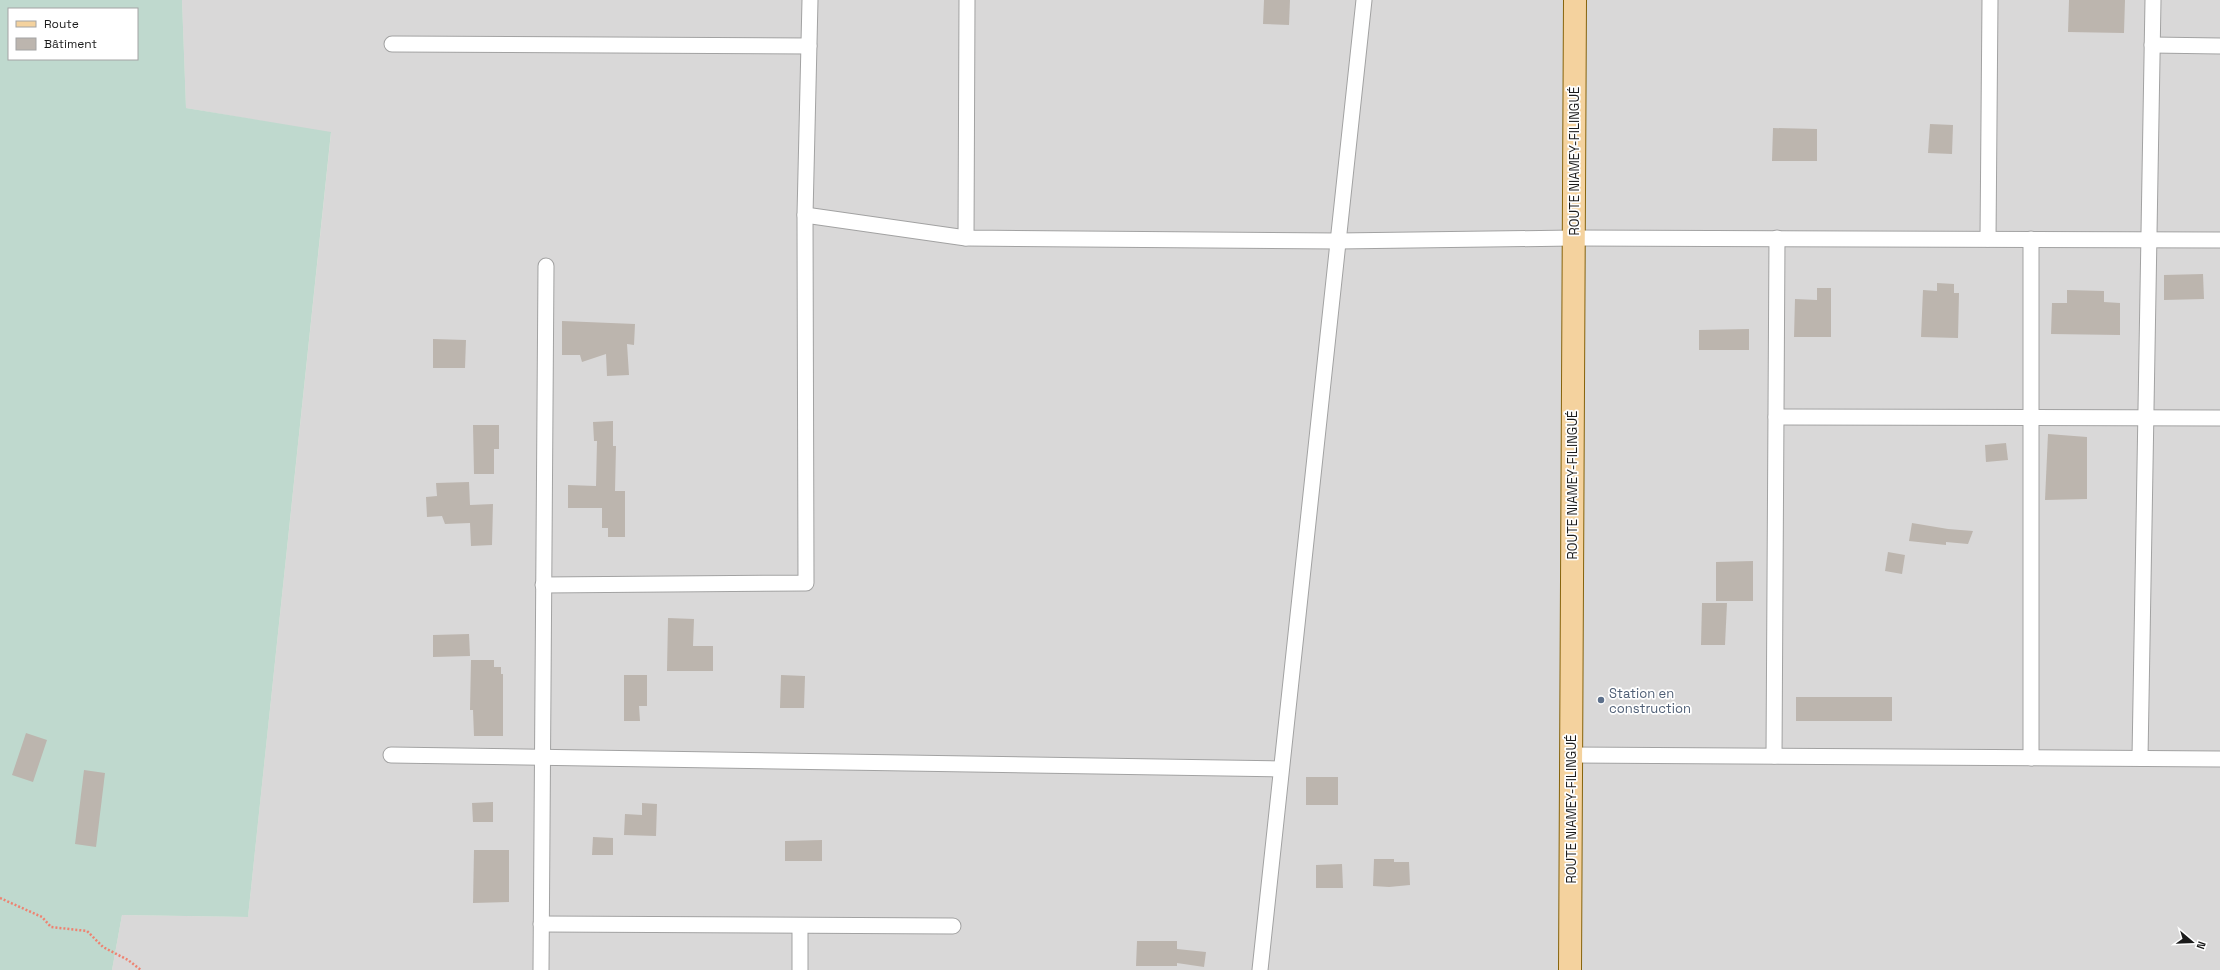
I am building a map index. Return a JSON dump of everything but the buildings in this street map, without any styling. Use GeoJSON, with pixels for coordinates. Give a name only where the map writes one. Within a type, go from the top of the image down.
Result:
{"type":"FeatureCollection","features":[{"type":"Feature","properties":{"kind":"main road","name":"ROUTE NIAMEY-FILINGUÉ"},"geometry":{"type":"LineString","coordinates":[[1570,970],[1575,0]]}},
{"type":"Feature","properties":{"kind":"street"},"geometry":{"type":"LineString","coordinates":[[543,585],[806,583],[805,215],[810,0]]}},
{"type":"Feature","properties":{"kind":"street"},"geometry":{"type":"LineString","coordinates":[[966,238],[967,0]]}},
{"type":"Feature","properties":{"kind":"street"},"geometry":{"type":"LineString","coordinates":[[1260,970],[1364,0]]}},
{"type":"Feature","properties":{"kind":"street"},"geometry":{"type":"LineString","coordinates":[[1988,239],[1990,0]]}},
{"type":"Feature","properties":{"kind":"street"},"geometry":{"type":"LineString","coordinates":[[2140,758],[2153,0]]}},
{"type":"Feature","properties":{"kind":"street"},"geometry":{"type":"LineString","coordinates":[[392,44],[809,46]]}},
{"type":"Feature","properties":{"kind":"street"},"geometry":{"type":"LineString","coordinates":[[2152,45],[2220,46]]}},
{"type":"Feature","properties":{"kind":"street"},"geometry":{"type":"LineString","coordinates":[[805,215],[966,238],[1338,241],[1573,238],[2220,240]]}},
{"type":"Feature","properties":{"kind":"street"},"geometry":{"type":"LineString","coordinates":[[1774,756],[1777,238]]}},
{"type":"Feature","properties":{"kind":"street"},"geometry":{"type":"LineString","coordinates":[[2030,758],[2031,239]]}},
{"type":"Feature","properties":{"kind":"street"},"geometry":{"type":"LineString","coordinates":[[541,970],[546,266]]}},
{"type":"Feature","properties":{"kind":"street"},"geometry":{"type":"LineString","coordinates":[[1776,417],[2220,418]]}},
{"type":"Feature","properties":{"kind":"street"},"geometry":{"type":"LineString","coordinates":[[392,755],[1281,769]]}},
{"type":"Feature","properties":{"kind":"street"},"geometry":{"type":"LineString","coordinates":[[1572,755],[2220,759]]}},
{"type":"Feature","properties":{"kind":"street"},"geometry":{"type":"LineString","coordinates":[[541,924],[954,926]]}},
{"type":"Feature","properties":{"kind":"street"},"geometry":{"type":"LineString","coordinates":[[800,926],[800,970]]}},
{"type":"Feature","properties":{"kind":"path"},"geometry":{"type":"LineString","coordinates":[[0,898],[42,917],[51,927],[87,931],[103,947],[128,960],[141,970]]}},
{"type":"Feature","properties":{"kind":"shaded area"},"geometry":{"type":"Polygon","coordinates":[[[182,0],[2220,0],[2220,970],[112,970],[122,915],[248,917],[331,133],[186,108],[182,0]]]}},
{"type":"Feature","properties":{"kind":"green space"},"geometry":{"type":"Polygon","coordinates":[[[0,0],[182,0],[186,108],[331,132],[248,917],[122,915],[112,970],[0,970],[0,0]]]}},
{"type":"Feature","properties":{"kind":"place","name":"Station en construction"},"geometry":{"type":"Point","coordinates":[1601,700]}}]}
